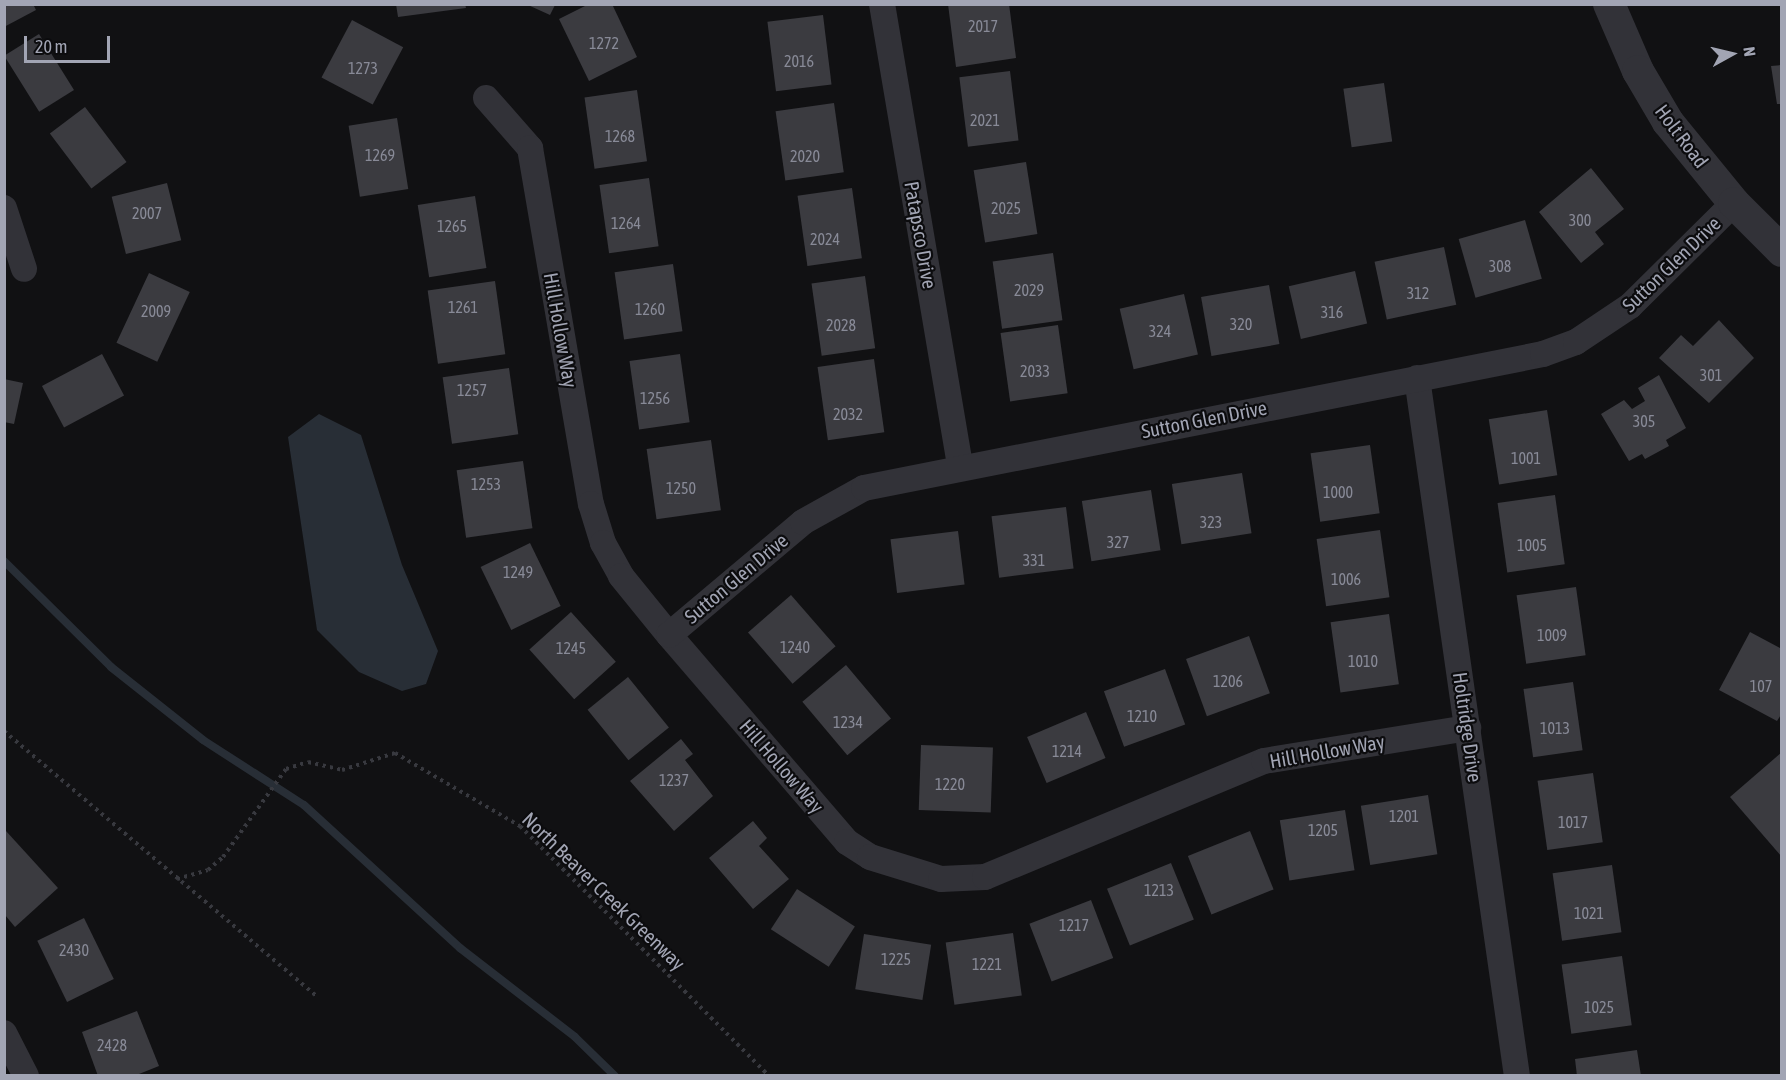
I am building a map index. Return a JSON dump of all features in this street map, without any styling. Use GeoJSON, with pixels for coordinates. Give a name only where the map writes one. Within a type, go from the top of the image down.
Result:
{"type":"FeatureCollection","features":[{"type":"Feature","properties":{"kind":"street","name":"Patapsco Drive"},"geometry":{"type":"LineString","coordinates":[[882,4],[960,466]]}},
{"type":"Feature","properties":{"kind":"street","name":"Holt Road"},"geometry":{"type":"LineString","coordinates":[[1609,4],[1638,71],[1668,122],[1734,203],[1782,251]]}},
{"type":"Feature","properties":{"kind":"street","name":"Hill Hollow Way"},"geometry":{"type":"LineString","coordinates":[[486,98],[530,148],[591,504],[603,543],[621,576],[669,635],[847,842],[896,868],[941,879],[985,877],[1013,868],[1264,761],[1468,728]]}},
{"type":"Feature","properties":{"kind":"street","name":"Sutton Glen Drive"},"geometry":{"type":"LineString","coordinates":[[669,635],[803,522],[834,502],[884,483],[960,466],[1543,354],[1601,329],[1734,203]]}},
{"type":"Feature","properties":{"kind":"street"},"geometry":{"type":"LineString","coordinates":[[4,208],[24,269]]}},
{"type":"Feature","properties":{"kind":"street","name":"Holtridge Drive"},"geometry":{"type":"LineString","coordinates":[[1417,378],[1517,1076]]}},
{"type":"Feature","properties":{"kind":"street"},"geometry":{"type":"LineString","coordinates":[[4,1032],[26,1076]]}},
{"type":"Feature","properties":{"kind":"path"},"geometry":{"type":"LineString","coordinates":[[4,731],[317,996]]}},
{"type":"Feature","properties":{"kind":"path","name":"North Beaver Creek Greenway"},"geometry":{"type":"LineString","coordinates":[[177,879],[208,870],[262,807],[286,769],[308,762],[342,770],[395,753],[520,826],[770,1076]]}},
{"type":"Feature","properties":{"kind":"shaded area"},"geometry":{"type":"Polygon","coordinates":[[[319,414],[361,435],[402,565],[438,651],[426,684],[402,691],[359,672],[317,630],[288,437],[319,414]]]}},
{"type":"Feature","properties":{"kind":"building"},"geometry":{"type":"Polygon","coordinates":[[[4,4],[33,4],[36,10],[4,27],[4,4]]]}},
{"type":"Feature","properties":{"kind":"building"},"geometry":{"type":"Polygon","coordinates":[[[396,4],[465,4],[466,8],[398,17],[396,4]]]}},
{"type":"Feature","properties":{"kind":"building"},"geometry":{"type":"Polygon","coordinates":[[[589,4],[612,4],[637,57],[589,81],[559,19],[589,4]]]}},
{"type":"Feature","properties":{"kind":"building"},"geometry":{"type":"Polygon","coordinates":[[[948,4],[1009,4],[1016,58],[956,67],[948,4]]]}},
{"type":"Feature","properties":{"kind":"building"},"geometry":{"type":"Polygon","coordinates":[[[528,5],[555,5],[550,15],[528,5]]]}},
{"type":"Feature","properties":{"kind":"building"},"geometry":{"type":"Polygon","coordinates":[[[823,15],[832,84],[776,91],[767,22],[823,15]]]}},
{"type":"Feature","properties":{"kind":"building"},"geometry":{"type":"Polygon","coordinates":[[[352,20],[403,47],[373,105],[321,77],[352,20]]]}},
{"type":"Feature","properties":{"kind":"building"},"geometry":{"type":"Polygon","coordinates":[[[39,34],[74,90],[39,112],[4,56],[39,34]]]}},
{"type":"Feature","properties":{"kind":"building"},"geometry":{"type":"Polygon","coordinates":[[[1782,65],[1782,104],[1777,104],[1771,66],[1782,65]]]}},
{"type":"Feature","properties":{"kind":"building"},"geometry":{"type":"Polygon","coordinates":[[[1010,71],[1019,140],[968,147],[959,77],[1010,71]]]}},
{"type":"Feature","properties":{"kind":"building"},"geometry":{"type":"Polygon","coordinates":[[[1384,83],[1392,141],[1352,147],[1343,89],[1384,83]]]}},
{"type":"Feature","properties":{"kind":"building"},"geometry":{"type":"Polygon","coordinates":[[[637,90],[647,161],[595,169],[585,97],[637,90]]]}},
{"type":"Feature","properties":{"kind":"building"},"geometry":{"type":"Polygon","coordinates":[[[834,103],[844,172],[785,181],[776,111],[834,103]]]}},
{"type":"Feature","properties":{"kind":"building"},"geometry":{"type":"Polygon","coordinates":[[[85,107],[127,162],[91,189],[50,133],[85,107]]]}},
{"type":"Feature","properties":{"kind":"building"},"geometry":{"type":"Polygon","coordinates":[[[397,118],[408,189],[360,197],[349,126],[397,118]]]}},
{"type":"Feature","properties":{"kind":"building"},"geometry":{"type":"Polygon","coordinates":[[[1026,162],[1037,234],[985,242],[974,170],[1026,162]]]}},
{"type":"Feature","properties":{"kind":"building"},"geometry":{"type":"Polygon","coordinates":[[[1591,168],[1624,209],[1595,232],[1604,244],[1581,263],[1539,212],[1591,168]]]}},
{"type":"Feature","properties":{"kind":"building"},"geometry":{"type":"Polygon","coordinates":[[[649,178],[659,246],[609,253],[599,185],[649,178]]]}},
{"type":"Feature","properties":{"kind":"building"},"geometry":{"type":"Polygon","coordinates":[[[167,183],[181,240],[126,254],[112,197],[167,183]]]}},
{"type":"Feature","properties":{"kind":"building"},"geometry":{"type":"Polygon","coordinates":[[[852,188],[862,258],[807,266],[798,196],[852,188]]]}},
{"type":"Feature","properties":{"kind":"building"},"geometry":{"type":"Polygon","coordinates":[[[475,196],[486,268],[429,277],[418,205],[475,196]]]}},
{"type":"Feature","properties":{"kind":"building"},"geometry":{"type":"Polygon","coordinates":[[[1525,220],[1542,279],[1475,298],[1459,239],[1525,220]]]}},
{"type":"Feature","properties":{"kind":"building"},"geometry":{"type":"Polygon","coordinates":[[[1444,247],[1456,305],[1387,319],[1375,262],[1444,247]]]}},
{"type":"Feature","properties":{"kind":"building"},"geometry":{"type":"Polygon","coordinates":[[[1053,253],[1062,320],[1002,329],[993,261],[1053,253]]]}},
{"type":"Feature","properties":{"kind":"building"},"geometry":{"type":"Polygon","coordinates":[[[673,264],[682,331],[624,340],[615,272],[673,264]]]}},
{"type":"Feature","properties":{"kind":"building"},"geometry":{"type":"Polygon","coordinates":[[[1355,271],[1367,324],[1301,339],[1289,286],[1355,271]]]}},
{"type":"Feature","properties":{"kind":"building"},"geometry":{"type":"Polygon","coordinates":[[[149,273],[190,292],[157,362],[116,343],[149,273]]]}},
{"type":"Feature","properties":{"kind":"building"},"geometry":{"type":"Polygon","coordinates":[[[865,276],[875,348],[822,356],[812,284],[865,276]]]}},
{"type":"Feature","properties":{"kind":"building"},"geometry":{"type":"Polygon","coordinates":[[[495,281],[505,354],[438,364],[428,290],[495,281]]]}},
{"type":"Feature","properties":{"kind":"building"},"geometry":{"type":"Polygon","coordinates":[[[1269,285],[1279,344],[1211,356],[1201,297],[1269,285]]]}},
{"type":"Feature","properties":{"kind":"building"},"geometry":{"type":"Polygon","coordinates":[[[1184,294],[1198,354],[1134,369],[1120,309],[1184,294]]]}},
{"type":"Feature","properties":{"kind":"building"},"geometry":{"type":"Polygon","coordinates":[[[1719,320],[1754,358],[1709,403],[1659,358],[1681,335],[1693,346],[1719,320]]]}},
{"type":"Feature","properties":{"kind":"building"},"geometry":{"type":"Polygon","coordinates":[[[1058,325],[1068,393],[1010,401],[1001,333],[1058,325]]]}},
{"type":"Feature","properties":{"kind":"building"},"geometry":{"type":"Polygon","coordinates":[[[102,354],[124,395],[64,427],[42,386],[102,354]]]}},
{"type":"Feature","properties":{"kind":"building"},"geometry":{"type":"Polygon","coordinates":[[[680,354],[690,422],[639,429],[629,361],[680,354]]]}},
{"type":"Feature","properties":{"kind":"building"},"geometry":{"type":"Polygon","coordinates":[[[874,359],[884,432],[828,440],[818,367],[874,359]]]}},
{"type":"Feature","properties":{"kind":"building"},"geometry":{"type":"Polygon","coordinates":[[[509,368],[518,434],[452,444],[443,377],[509,368]]]}},
{"type":"Feature","properties":{"kind":"building"},"geometry":{"type":"Polygon","coordinates":[[[1659,375],[1686,428],[1666,440],[1669,446],[1645,459],[1642,454],[1629,461],[1601,414],[1624,400],[1632,409],[1645,401],[1638,388],[1659,375]]]}},
{"type":"Feature","properties":{"kind":"building"},"geometry":{"type":"Polygon","coordinates":[[[4,379],[23,383],[14,424],[4,422],[4,379]]]}},
{"type":"Feature","properties":{"kind":"building"},"geometry":{"type":"Polygon","coordinates":[[[1547,410],[1557,475],[1499,484],[1489,419],[1547,410]]]}},
{"type":"Feature","properties":{"kind":"building"},"geometry":{"type":"Polygon","coordinates":[[[711,440],[721,510],[657,519],[647,449],[711,440]]]}},
{"type":"Feature","properties":{"kind":"building"},"geometry":{"type":"Polygon","coordinates":[[[1370,445],[1380,513],[1320,522],[1311,453],[1370,445]]]}},
{"type":"Feature","properties":{"kind":"building"},"geometry":{"type":"Polygon","coordinates":[[[523,461],[532,528],[466,538],[457,470],[523,461]]]}},
{"type":"Feature","properties":{"kind":"building"},"geometry":{"type":"Polygon","coordinates":[[[1242,473],[1252,533],[1181,544],[1172,484],[1242,473]]]}},
{"type":"Feature","properties":{"kind":"building"},"geometry":{"type":"Polygon","coordinates":[[[1151,490],[1161,550],[1091,561],[1082,501],[1151,490]]]}},
{"type":"Feature","properties":{"kind":"building"},"geometry":{"type":"Polygon","coordinates":[[[1555,495],[1565,564],[1507,572],[1498,503],[1555,495]]]}},
{"type":"Feature","properties":{"kind":"building"},"geometry":{"type":"Polygon","coordinates":[[[1066,507],[1074,569],[999,578],[992,516],[1066,507]]]}},
{"type":"Feature","properties":{"kind":"building"},"geometry":{"type":"Polygon","coordinates":[[[1380,530],[1389,597],[1326,606],[1317,539],[1380,530]]]}},
{"type":"Feature","properties":{"kind":"building"},"geometry":{"type":"Polygon","coordinates":[[[958,531],[965,585],[897,593],[891,539],[958,531]]]}},
{"type":"Feature","properties":{"kind":"building"},"geometry":{"type":"Polygon","coordinates":[[[530,543],[561,606],[511,630],[481,567],[530,543]]]}},
{"type":"Feature","properties":{"kind":"building"},"geometry":{"type":"Polygon","coordinates":[[[1576,587],[1586,655],[1526,664],[1517,595],[1576,587]]]}},
{"type":"Feature","properties":{"kind":"building"},"geometry":{"type":"Polygon","coordinates":[[[791,595],[836,646],[793,684],[748,632],[791,595]]]}},
{"type":"Feature","properties":{"kind":"building"},"geometry":{"type":"Polygon","coordinates":[[[571,612],[616,662],[574,699],[529,649],[571,612]]]}},
{"type":"Feature","properties":{"kind":"building"},"geometry":{"type":"Polygon","coordinates":[[[1389,614],[1399,684],[1340,693],[1331,622],[1389,614]]]}},
{"type":"Feature","properties":{"kind":"building"},"geometry":{"type":"Polygon","coordinates":[[[1750,632],[1782,649],[1782,713],[1777,721],[1719,690],[1750,632]]]}},
{"type":"Feature","properties":{"kind":"building"},"geometry":{"type":"Polygon","coordinates":[[[1249,636],[1270,693],[1207,716],[1186,659],[1249,636]]]}},
{"type":"Feature","properties":{"kind":"building"},"geometry":{"type":"Polygon","coordinates":[[[846,665],[891,719],[847,755],[802,702],[846,665]]]}},
{"type":"Feature","properties":{"kind":"building"},"geometry":{"type":"Polygon","coordinates":[[[1165,669],[1185,724],[1124,747],[1104,691],[1165,669]]]}},
{"type":"Feature","properties":{"kind":"building"},"geometry":{"type":"Polygon","coordinates":[[[628,677],[669,728],[628,760],[588,710],[628,677]]]}},
{"type":"Feature","properties":{"kind":"building"},"geometry":{"type":"Polygon","coordinates":[[[1573,682],[1583,750],[1533,757],[1523,689],[1573,682]]]}},
{"type":"Feature","properties":{"kind":"building"},"geometry":{"type":"Polygon","coordinates":[[[1086,712],[1106,758],[1047,783],[1027,737],[1086,712]]]}},
{"type":"Feature","properties":{"kind":"building"},"geometry":{"type":"Polygon","coordinates":[[[681,739],[693,754],[685,760],[713,796],[674,831],[630,781],[681,739]]]}},
{"type":"Feature","properties":{"kind":"building"},"geometry":{"type":"Polygon","coordinates":[[[921,745],[993,748],[991,812],[919,810],[921,745]]]}},
{"type":"Feature","properties":{"kind":"building"},"geometry":{"type":"Polygon","coordinates":[[[1782,752],[1782,857],[1730,797],[1782,752]]]}},
{"type":"Feature","properties":{"kind":"building"},"geometry":{"type":"Polygon","coordinates":[[[1593,773],[1603,842],[1547,850],[1538,781],[1593,773]]]}},
{"type":"Feature","properties":{"kind":"building"},"geometry":{"type":"Polygon","coordinates":[[[1428,795],[1437,854],[1370,865],[1361,806],[1428,795]]]}},
{"type":"Feature","properties":{"kind":"building"},"geometry":{"type":"Polygon","coordinates":[[[1345,810],[1355,870],[1289,881],[1280,820],[1345,810]]]}},
{"type":"Feature","properties":{"kind":"building"},"geometry":{"type":"Polygon","coordinates":[[[753,821],[767,838],[759,846],[789,879],[753,909],[709,858],[753,821]]]}},
{"type":"Feature","properties":{"kind":"building"},"geometry":{"type":"Polygon","coordinates":[[[6,831],[58,888],[15,927],[5,915],[6,831]]]}},
{"type":"Feature","properties":{"kind":"building"},"geometry":{"type":"Polygon","coordinates":[[[1250,831],[1274,889],[1211,915],[1188,856],[1250,831]]]}},
{"type":"Feature","properties":{"kind":"building"},"geometry":{"type":"Polygon","coordinates":[[[1171,863],[1194,920],[1130,945],[1107,889],[1171,863]]]}},
{"type":"Feature","properties":{"kind":"building"},"geometry":{"type":"Polygon","coordinates":[[[1612,865],[1621,932],[1562,941],[1553,873],[1612,865]]]}},
{"type":"Feature","properties":{"kind":"building"},"geometry":{"type":"Polygon","coordinates":[[[797,889],[855,927],[829,967],[771,929],[797,889]]]}},
{"type":"Feature","properties":{"kind":"building"},"geometry":{"type":"Polygon","coordinates":[[[1091,900],[1113,958],[1052,982],[1029,924],[1091,900]]]}},
{"type":"Feature","properties":{"kind":"building"},"geometry":{"type":"Polygon","coordinates":[[[84,918],[114,979],[67,1002],[37,941],[84,918]]]}},
{"type":"Feature","properties":{"kind":"building"},"geometry":{"type":"Polygon","coordinates":[[[1013,933],[1022,995],[954,1005],[946,942],[1013,933]]]}},
{"type":"Feature","properties":{"kind":"building"},"geometry":{"type":"Polygon","coordinates":[[[864,934],[931,945],[922,1000],[855,989],[864,934]]]}},
{"type":"Feature","properties":{"kind":"building"},"geometry":{"type":"Polygon","coordinates":[[[1622,956],[1632,1025],[1571,1034],[1562,964],[1622,956]]]}},
{"type":"Feature","properties":{"kind":"building"},"geometry":{"type":"Polygon","coordinates":[[[137,1011],[159,1066],[134,1076],[98,1076],[82,1032],[137,1011]]]}},
{"type":"Feature","properties":{"kind":"building"},"geometry":{"type":"Polygon","coordinates":[[[1637,1050],[1641,1076],[1577,1076],[1575,1059],[1637,1050]]]}},
{"type":"Feature","properties":{"kind":"waterway"},"geometry":{"type":"LineString","coordinates":[[4,561],[111,667],[203,740],[304,805],[460,948],[575,1037],[615,1076]]}}]}
